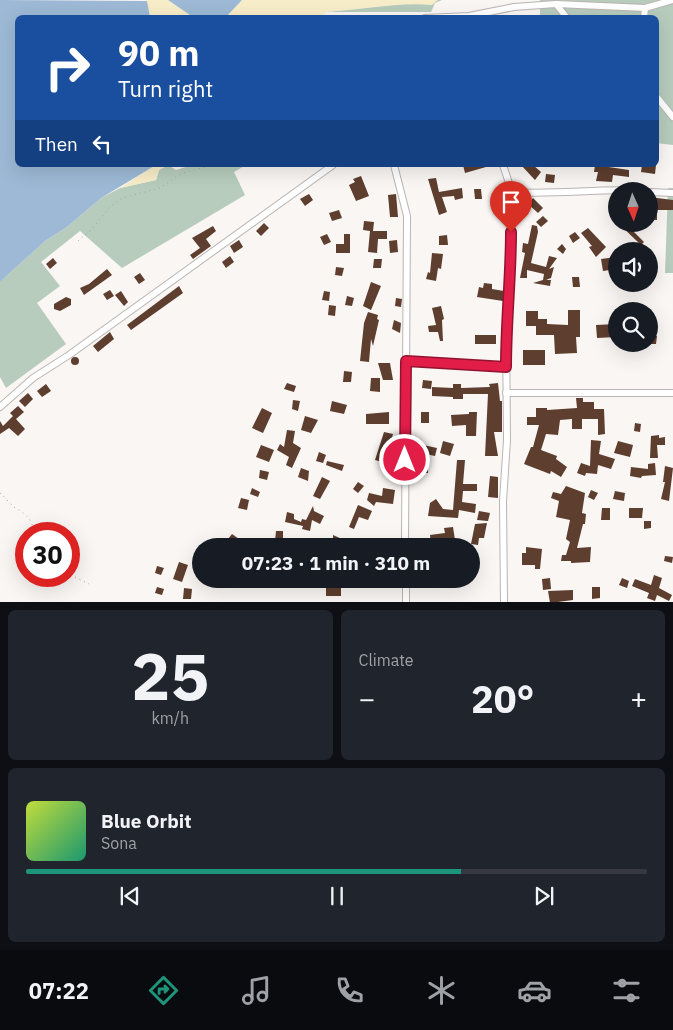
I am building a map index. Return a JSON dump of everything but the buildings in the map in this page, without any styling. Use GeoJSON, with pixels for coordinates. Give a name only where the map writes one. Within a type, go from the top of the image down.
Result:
{"type":"FeatureCollection","features":[{"type":"Feature","properties":{"kind":"street"},"geometry":{"type":"LineString","coordinates":[[474,15],[514,7],[556,4],[645,8],[673,0]]}},
{"type":"Feature","properties":{"kind":"street"},"geometry":{"type":"LineString","coordinates":[[556,4],[565,15]]}},
{"type":"Feature","properties":{"kind":"street"},"geometry":{"type":"LineString","coordinates":[[644,15],[645,8]]}},
{"type":"Feature","properties":{"kind":"street"},"geometry":{"type":"LineString","coordinates":[[659,100],[673,117]]}},
{"type":"Feature","properties":{"kind":"street"},"geometry":{"type":"LineString","coordinates":[[0,407],[33,378],[70,355],[330,167]]}},
{"type":"Feature","properties":{"kind":"street"},"geometry":{"type":"LineString","coordinates":[[395,167],[408,216],[406,538]]}},
{"type":"Feature","properties":{"kind":"street"},"geometry":{"type":"LineString","coordinates":[[504,167],[512,192],[506,367],[507,440],[503,501],[504,602]]}},
{"type":"Feature","properties":{"kind":"street"},"geometry":{"type":"LineString","coordinates":[[512,192],[541,194],[608,191]]}},
{"type":"Feature","properties":{"kind":"street"},"geometry":{"type":"LineString","coordinates":[[658,192],[673,193]]}},
{"type":"Feature","properties":{"kind":"street"},"geometry":{"type":"LineString","coordinates":[[406,361],[506,367]]}},
{"type":"Feature","properties":{"kind":"street"},"geometry":{"type":"LineString","coordinates":[[506,393],[673,393]]}},
{"type":"Feature","properties":{"kind":"street"},"geometry":{"type":"LineString","coordinates":[[406,588],[406,602]]}},
{"type":"Feature","properties":{"kind":"path"},"geometry":{"type":"LineString","coordinates":[[78,241],[91,230],[110,207],[122,198],[160,188],[180,174],[205,167]]}},
{"type":"Feature","properties":{"kind":"path"},"geometry":{"type":"LineString","coordinates":[[0,493],[13,506],[22,510],[32,522]]}},
{"type":"Feature","properties":{"kind":"path"},"geometry":{"type":"LineString","coordinates":[[80,580],[89,584]]}},
{"type":"Feature","properties":{"kind":"green space"},"geometry":{"type":"Polygon","coordinates":[[[442,0],[435,3],[431,12],[326,12],[442,0]]]}},
{"type":"Feature","properties":{"kind":"green space"},"geometry":{"type":"Polygon","coordinates":[[[540,0],[673,0],[673,145],[659,143],[659,15],[540,15],[540,0]]]}},
{"type":"Feature","properties":{"kind":"green space"},"geometry":{"type":"Polygon","coordinates":[[[164,167],[171,167],[176,170],[186,167],[243,167],[234,172],[245,195],[122,268],[80,231],[41,262],[60,286],[37,303],[66,344],[6,388],[0,377],[0,282],[45,241],[67,227],[101,198],[120,188],[156,180],[159,170],[164,167]]]}},
{"type":"Feature","properties":{"kind":"green space"},"geometry":{"type":"Polygon","coordinates":[[[668,188],[673,188],[673,273],[665,273],[668,188]]]}},
{"type":"Feature","properties":{"kind":"sand"},"geometry":{"type":"Polygon","coordinates":[[[146,0],[168,0],[190,15],[150,15],[146,0]]]}},
{"type":"Feature","properties":{"kind":"sand"},"geometry":{"type":"Polygon","coordinates":[[[242,0],[438,0],[432,5],[393,5],[326,12],[323,15],[228,15],[242,0]]]}},
{"type":"Feature","properties":{"kind":"sand"},"geometry":{"type":"Polygon","coordinates":[[[153,167],[164,167],[159,170],[156,180],[120,188],[153,167]]]}},
{"type":"Feature","properties":{"kind":"water"},"geometry":{"type":"Polygon","coordinates":[[[0,0],[147,1],[150,15],[15,15],[15,167],[153,167],[101,198],[67,227],[45,241],[0,282],[0,0]]]}},
{"type":"Feature","properties":{"kind":"water"},"geometry":{"type":"Polygon","coordinates":[[[168,0],[242,0],[228,15],[190,15],[168,0]]]}},
{"type":"Feature","properties":{"kind":"route"},"geometry":{"type":"LineString","coordinates":[[405,460],[406,361],[506,367],[511,232]]}}]}
